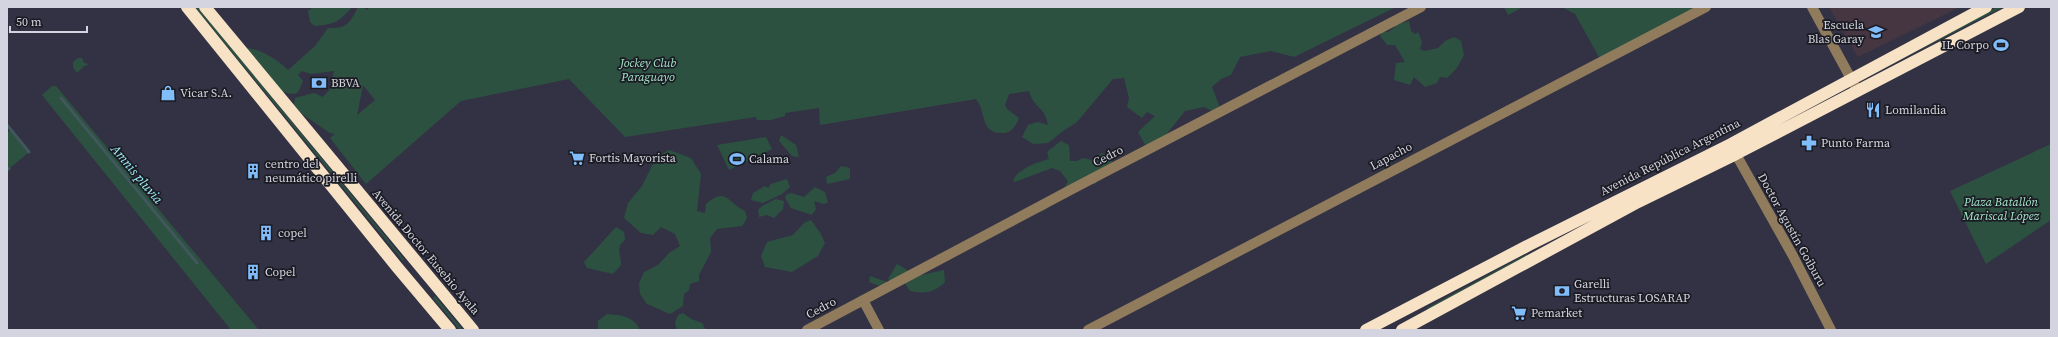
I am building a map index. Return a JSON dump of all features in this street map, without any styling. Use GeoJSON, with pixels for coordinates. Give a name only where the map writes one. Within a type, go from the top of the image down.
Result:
{"type":"FeatureCollection","features":[{"type":"Feature","properties":{"kind":"highway"},"geometry":{"type":"LineString","coordinates":[[187,7],[450,330]]}},
{"type":"Feature","properties":{"kind":"highway","name":"Avenida Doctor Eusebio Ayala"},"geometry":{"type":"LineString","coordinates":[[205,7],[473,330]]}},
{"type":"Feature","properties":{"kind":"highway","name":"Avenida República Argentina"},"geometry":{"type":"LineString","coordinates":[[1402,330],[1733,149],[1851,78],[1986,7]]}},
{"type":"Feature","properties":{"kind":"highway","name":"Avenida República Argentina"},"geometry":{"type":"LineString","coordinates":[[1366,330],[1530,244],[1858,91],[2019,7]]}},
{"type":"Feature","properties":{"kind":"highway"},"geometry":{"type":"LineString","coordinates":[[403,274],[412,272],[420,274],[437,294],[444,296]]}},
{"type":"Feature","properties":{"kind":"street","name":"Cedro"},"geometry":{"type":"LineString","coordinates":[[807,330],[1421,7]]}},
{"type":"Feature","properties":{"kind":"street","name":"Lapacho"},"geometry":{"type":"LineString","coordinates":[[1088,330],[1569,77],[1706,7]]}},
{"type":"Feature","properties":{"kind":"street"},"geometry":{"type":"LineString","coordinates":[[1812,7],[1858,91]]}},
{"type":"Feature","properties":{"kind":"street","name":"Doctor Agustín Goiburu"},"geometry":{"type":"LineString","coordinates":[[1733,149],[1793,256],[1830,330]]}},
{"type":"Feature","properties":{"kind":"street"},"geometry":{"type":"LineString","coordinates":[[863,300],[879,330]]}},
{"type":"Feature","properties":{"kind":"shaded area","name":"Escuela Blas Garay"},"geometry":{"type":"Polygon","coordinates":[[[1829,7],[1960,7],[1858,57],[1829,7]]]}},
{"type":"Feature","properties":{"kind":"green space","name":"Jockey Club Paraguayo"},"geometry":{"type":"Polygon","coordinates":[[[195,7],[198,7],[244,63],[242,49],[247,48],[266,54],[288,70],[315,46],[328,28],[340,27],[347,24],[353,17],[358,7],[363,7],[367,10],[370,7],[1396,7],[1294,57],[1271,51],[1240,57],[1231,75],[1221,79],[1212,87],[1219,105],[1216,113],[1204,107],[1185,111],[1161,141],[1147,148],[1138,132],[1155,116],[1147,112],[1142,118],[1127,107],[1129,98],[1124,78],[1113,79],[1077,122],[1048,143],[1033,144],[1022,137],[1028,125],[1038,122],[1048,125],[1047,119],[1031,97],[1029,91],[1009,94],[1005,105],[1007,109],[1019,118],[1014,127],[1005,133],[997,133],[987,127],[982,110],[976,99],[820,125],[819,108],[785,113],[785,116],[771,120],[757,120],[756,117],[625,137],[569,79],[461,101],[366,184],[330,138],[335,134],[330,133],[302,114],[294,105],[295,98],[314,93],[323,97],[330,89],[334,71],[311,74],[302,71],[298,75],[303,81],[300,89],[297,93],[293,94],[283,92],[256,78],[404,259],[403,261],[195,7]],[[363,85],[357,115],[375,100],[363,85]]]}},
{"type":"Feature","properties":{"kind":"green space"},"geometry":{"type":"Polygon","coordinates":[[[313,7],[352,7],[340,19],[332,23],[315,26],[310,22],[308,11],[313,7]]]}},
{"type":"Feature","properties":{"kind":"green space"},"geometry":{"type":"Polygon","coordinates":[[[1504,7],[1523,7],[1508,15],[1504,7]]]}},
{"type":"Feature","properties":{"kind":"green space"},"geometry":{"type":"Polygon","coordinates":[[[1562,7],[1702,7],[1600,59],[1575,14],[1562,7]]]}},
{"type":"Feature","properties":{"kind":"green space"},"geometry":{"type":"Polygon","coordinates":[[[1997,7],[2003,7],[1861,80],[1861,78],[1997,7]]]}},
{"type":"Feature","properties":{"kind":"green space"},"geometry":{"type":"Polygon","coordinates":[[[1396,21],[1403,23],[1409,21],[1411,31],[1415,34],[1418,32],[1422,42],[1420,49],[1424,51],[1438,48],[1445,41],[1454,37],[1461,41],[1464,55],[1457,68],[1447,78],[1440,77],[1437,83],[1425,87],[1414,77],[1410,85],[1394,80],[1396,63],[1405,62],[1395,45],[1387,45],[1380,36],[1382,32],[1388,32],[1394,28],[1396,21]]]}},
{"type":"Feature","properties":{"kind":"green space"},"geometry":{"type":"Polygon","coordinates":[[[78,58],[82,58],[84,63],[90,64],[84,66],[77,73],[73,67],[73,62],[78,58]]]}},
{"type":"Feature","properties":{"kind":"green space"},"geometry":{"type":"Polygon","coordinates":[[[52,86],[56,86],[259,330],[231,330],[42,95],[52,86]]]}},
{"type":"Feature","properties":{"kind":"green space"},"geometry":{"type":"Polygon","coordinates":[[[10,131],[28,153],[10,168],[7,164],[7,133],[10,131]]]}},
{"type":"Feature","properties":{"kind":"green space"},"geometry":{"type":"Polygon","coordinates":[[[781,135],[796,145],[799,157],[792,156],[779,141],[781,135]]]}},
{"type":"Feature","properties":{"kind":"green space","name":"Calama"},"geometry":{"type":"Polygon","coordinates":[[[766,137],[772,149],[729,170],[717,145],[766,137]]]}},
{"type":"Feature","properties":{"kind":"green space"},"geometry":{"type":"Polygon","coordinates":[[[1061,141],[1069,145],[1070,161],[1077,161],[1083,158],[1091,160],[1102,153],[1108,156],[1113,163],[1095,184],[1084,182],[1045,210],[1033,215],[1021,213],[1032,205],[1060,192],[1065,187],[1068,181],[1060,171],[1052,168],[1015,182],[1013,181],[1015,177],[1023,170],[1034,164],[1049,159],[1047,152],[1061,141]]]}},
{"type":"Feature","properties":{"kind":"green space","name":"Plaza Batallón Mariscal López"},"geometry":{"type":"Polygon","coordinates":[[[2051,144],[2051,220],[1986,264],[1950,191],[2051,144]]]}},
{"type":"Feature","properties":{"kind":"green space"},"geometry":{"type":"Polygon","coordinates":[[[669,150],[691,158],[701,174],[697,211],[705,213],[706,204],[718,196],[723,196],[745,211],[747,218],[742,226],[717,229],[710,238],[711,252],[699,275],[699,281],[690,284],[689,290],[684,294],[683,306],[670,314],[647,304],[640,294],[639,283],[644,272],[658,265],[669,253],[680,246],[675,234],[661,227],[653,235],[641,233],[624,218],[628,203],[642,186],[657,156],[669,150]]]}},
{"type":"Feature","properties":{"kind":"green space"},"geometry":{"type":"Polygon","coordinates":[[[841,166],[850,168],[850,179],[827,184],[826,177],[835,173],[841,166]]]}},
{"type":"Feature","properties":{"kind":"green space"},"geometry":{"type":"Polygon","coordinates":[[[787,179],[790,187],[782,194],[763,203],[751,200],[753,193],[765,186],[768,188],[771,184],[787,179]]]}},
{"type":"Feature","properties":{"kind":"green space"},"geometry":{"type":"Polygon","coordinates":[[[815,187],[825,192],[828,202],[824,204],[814,201],[816,209],[812,215],[791,208],[785,198],[786,195],[791,193],[804,197],[815,187]]]}},
{"type":"Feature","properties":{"kind":"green space"},"geometry":{"type":"Polygon","coordinates":[[[776,199],[784,201],[783,209],[774,218],[767,215],[759,217],[758,210],[762,206],[776,199]]]}},
{"type":"Feature","properties":{"kind":"green space"},"geometry":{"type":"Polygon","coordinates":[[[811,220],[821,234],[825,243],[818,256],[792,272],[765,267],[761,256],[767,242],[793,235],[804,223],[811,220]]]}},
{"type":"Feature","properties":{"kind":"green space"},"geometry":{"type":"Polygon","coordinates":[[[616,227],[624,232],[625,240],[619,248],[621,265],[613,274],[587,268],[584,262],[616,227]]]}},
{"type":"Feature","properties":{"kind":"green space"},"geometry":{"type":"Polygon","coordinates":[[[1527,254],[1528,256],[1428,310],[1427,308],[1527,254]]]}},
{"type":"Feature","properties":{"kind":"green space"},"geometry":{"type":"Polygon","coordinates":[[[897,264],[917,276],[944,270],[945,282],[941,286],[929,292],[910,291],[904,282],[891,282],[888,279],[897,264]]]}},
{"type":"Feature","properties":{"kind":"green space"},"geometry":{"type":"Polygon","coordinates":[[[870,276],[887,282],[885,288],[869,282],[870,276]]]}},
{"type":"Feature","properties":{"kind":"green space"},"geometry":{"type":"Polygon","coordinates":[[[435,296],[463,330],[460,330],[433,298],[435,296]]]}},
{"type":"Feature","properties":{"kind":"green space"},"geometry":{"type":"Polygon","coordinates":[[[683,313],[691,319],[702,323],[706,330],[677,330],[675,323],[678,315],[683,313]]]}},
{"type":"Feature","properties":{"kind":"green space"},"geometry":{"type":"Polygon","coordinates":[[[607,314],[626,317],[634,322],[640,330],[598,330],[598,321],[607,314]]]}},
{"type":"Feature","properties":{"kind":"waterway","name":"Amnis pluvia"},"geometry":{"type":"LineString","coordinates":[[61,98],[197,263]]}},
{"type":"Feature","properties":{"kind":"waterway","name":"Amnis pluvia"},"geometry":{"type":"LineString","coordinates":[[7,125],[29,152]]}},
{"type":"Feature","properties":{"kind":"place","name":"Escuela Blas Garay"},"geometry":{"type":"Point","coordinates":[1876,32]}},
{"type":"Feature","properties":{"kind":"place","name":"IL Corpo"},"geometry":{"type":"Point","coordinates":[2001,45]}},
{"type":"Feature","properties":{"kind":"place","name":"BBVA"},"geometry":{"type":"Point","coordinates":[319,83]}},
{"type":"Feature","properties":{"kind":"place","name":"Vicar S.A."},"geometry":{"type":"Point","coordinates":[168,93]}},
{"type":"Feature","properties":{"kind":"place","name":"Lomilandia"},"geometry":{"type":"Point","coordinates":[1873,110]}},
{"type":"Feature","properties":{"kind":"place","name":"Punto Farma"},"geometry":{"type":"Point","coordinates":[1809,143]}},
{"type":"Feature","properties":{"kind":"place","name":"Fortis Mayorista"},"geometry":{"type":"Point","coordinates":[577,158]}},
{"type":"Feature","properties":{"kind":"place","name":"Calama"},"geometry":{"type":"Point","coordinates":[737,159]}},
{"type":"Feature","properties":{"kind":"place","name":"centro del neumático pirelli"},"geometry":{"type":"Point","coordinates":[253,171]}},
{"type":"Feature","properties":{"kind":"place","name":"copel"},"geometry":{"type":"Point","coordinates":[266,233]}},
{"type":"Feature","properties":{"kind":"place","name":"Copel"},"geometry":{"type":"Point","coordinates":[253,272]}},
{"type":"Feature","properties":{"kind":"place","name":"Garelli Estructuras LOSARAP"},"geometry":{"type":"Point","coordinates":[1562,291]}},
{"type":"Feature","properties":{"kind":"place","name":"Pemarket"},"geometry":{"type":"Point","coordinates":[1519,313]}}]}
